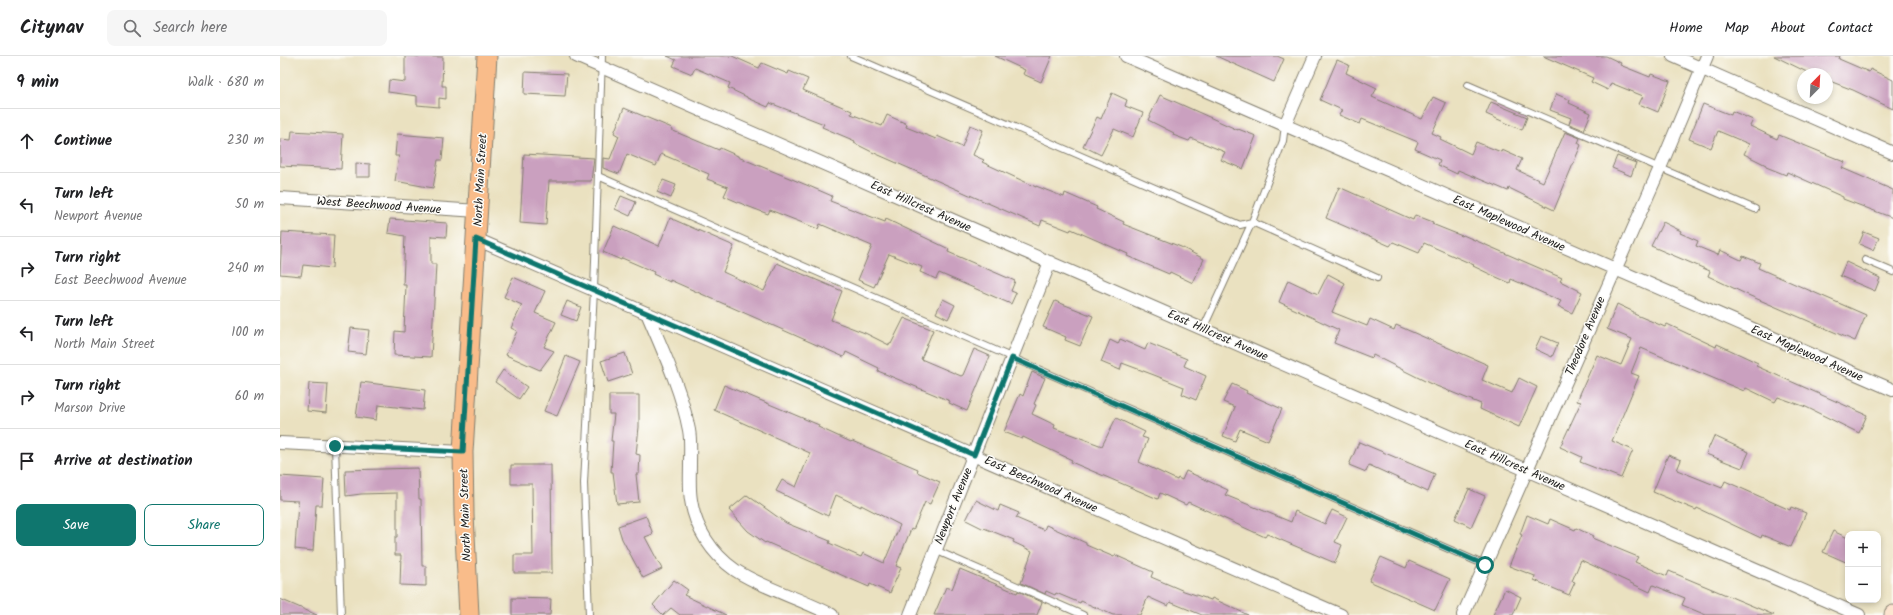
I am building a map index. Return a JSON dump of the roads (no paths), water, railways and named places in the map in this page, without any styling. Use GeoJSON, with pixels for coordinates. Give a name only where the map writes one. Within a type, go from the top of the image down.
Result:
{"type":"FeatureCollection","features":[{"type":"Feature","properties":{"kind":"main road","name":"North Main Street"},"geometry":{"type":"LineString","coordinates":[[469,615],[464,515],[463,452],[487,56]]}},
{"type":"Feature","properties":{"kind":"street","name":"East Hillcrest Avenue"},"geometry":{"type":"LineString","coordinates":[[576,56],[602,62],[1050,262],[1859,615]]}},
{"type":"Feature","properties":{"kind":"street","name":"East Maplewood Avenue"},"geometry":{"type":"LineString","coordinates":[[1126,56],[1893,390]]}},
{"type":"Feature","properties":{"kind":"street"},"geometry":{"type":"LineString","coordinates":[[1285,125],[1315,56]]}},
{"type":"Feature","properties":{"kind":"street"},"geometry":{"type":"LineString","coordinates":[[1673,56],[1893,153]]}},
{"type":"Feature","properties":{"kind":"street","name":"Theodore Avenue"},"geometry":{"type":"LineString","coordinates":[[1463,615],[1614,269],[1660,168],[1707,56]]}},
{"type":"Feature","properties":{"kind":"street","name":"West Beechwood Avenue"},"geometry":{"type":"LineString","coordinates":[[280,198],[478,211]]}},
{"type":"Feature","properties":{"kind":"street","name":"East Beechwood Avenue"},"geometry":{"type":"LineString","coordinates":[[476,239],[1341,615]]}},
{"type":"Feature","properties":{"kind":"street","name":"Newport Avenue"},"geometry":{"type":"LineString","coordinates":[[910,615],[1050,262]]}},
{"type":"Feature","properties":{"kind":"street"},"geometry":{"type":"LineString","coordinates":[[647,313],[671,370],[681,399],[689,432],[691,499],[699,527],[707,541],[735,570],[832,615]]}},
{"type":"Feature","properties":{"kind":"street"},"geometry":{"type":"LineString","coordinates":[[280,443],[463,452]]}},
{"type":"Feature","properties":{"kind":"lane"},"geometry":{"type":"LineString","coordinates":[[851,56],[1240,225],[1252,222],[1377,278]]}},
{"type":"Feature","properties":{"kind":"lane"},"geometry":{"type":"LineString","coordinates":[[590,615],[584,483],[594,290],[602,62]]}},
{"type":"Feature","properties":{"kind":"lane"},"geometry":{"type":"LineString","coordinates":[[1468,84],[1755,209]]}},
{"type":"Feature","properties":{"kind":"lane"},"geometry":{"type":"LineString","coordinates":[[1203,329],[1252,222],[1283,140],[1285,125]]}},
{"type":"Feature","properties":{"kind":"lane"},"geometry":{"type":"LineString","coordinates":[[598,176],[1485,565]]}},
{"type":"Feature","properties":{"kind":"lane"},"geometry":{"type":"LineString","coordinates":[[1864,260],[1893,272]]}},
{"type":"Feature","properties":{"kind":"lane"},"geometry":{"type":"LineString","coordinates":[[335,446],[341,615]]}},
{"type":"Feature","properties":{"kind":"lane"},"geometry":{"type":"LineString","coordinates":[[935,550],[1083,615]]}}]}
